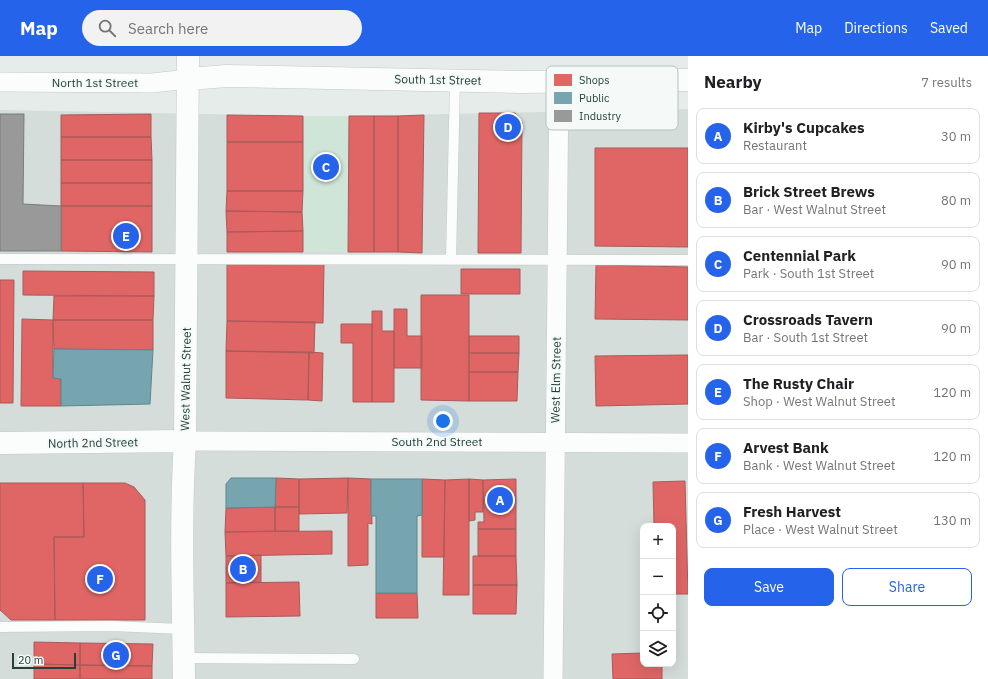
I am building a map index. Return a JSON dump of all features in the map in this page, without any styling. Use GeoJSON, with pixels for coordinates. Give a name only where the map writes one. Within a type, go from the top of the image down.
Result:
{"type":"FeatureCollection","features":[{"type":"Feature","properties":{"kind":"street","name":"West Walnut Street"},"geometry":{"type":"LineString","coordinates":[[184,668],[183,489],[185,441],[188,56]]}},
{"type":"Feature","properties":{"kind":"street","name":"South 1st Street"},"geometry":{"type":"LineString","coordinates":[[189,79],[226,76],[546,82]]}},
{"type":"Feature","properties":{"kind":"street","name":"North 1st Street"},"geometry":{"type":"LineString","coordinates":[[0,82],[152,83],[189,79]]}},
{"type":"Feature","properties":{"kind":"street","name":"South 1st Street"},"geometry":{"type":"LineString","coordinates":[[678,80],[688,80]]}},
{"type":"Feature","properties":{"kind":"street","name":"West Elm Street"},"geometry":{"type":"LineString","coordinates":[[553,679],[558,130]]}},
{"type":"Feature","properties":{"kind":"street","name":"South 2nd Street"},"geometry":{"type":"LineString","coordinates":[[185,441],[688,443]]}},
{"type":"Feature","properties":{"kind":"street","name":"North 2nd Street"},"geometry":{"type":"LineString","coordinates":[[0,443],[185,441]]}},
{"type":"Feature","properties":{"kind":"lane"},"geometry":{"type":"LineString","coordinates":[[452,260],[455,81]]}},
{"type":"Feature","properties":{"kind":"lane"},"geometry":{"type":"LineString","coordinates":[[0,259],[688,260]]}},
{"type":"Feature","properties":{"kind":"lane"},"geometry":{"type":"LineString","coordinates":[[0,627],[111,626],[183,629]]}},
{"type":"Feature","properties":{"kind":"lane"},"geometry":{"type":"LineString","coordinates":[[184,668],[354,659]]}},
{"type":"Feature","properties":{"kind":"shaded area"},"geometry":{"type":"Polygon","coordinates":[[[678,109],[688,109],[688,679],[0,679],[0,110],[303,116],[303,252],[348,252],[349,116],[546,112],[546,130],[678,130],[678,109]]]}},
{"type":"Feature","properties":{"kind":"green space"},"geometry":{"type":"Polygon","coordinates":[[[303,116],[349,116],[348,252],[303,252],[303,116]]]}},
{"type":"Feature","properties":{"kind":"building: Shops"},"geometry":{"type":"Polygon","coordinates":[[[479,113],[515,113],[522,122],[521,253],[478,253],[479,113]]]}},
{"type":"Feature","properties":{"kind":"building: Shops"},"geometry":{"type":"Polygon","coordinates":[[[151,114],[151,137],[61,137],[61,115],[151,114]]]}},
{"type":"Feature","properties":{"kind":"building: Shops"},"geometry":{"type":"Polygon","coordinates":[[[227,115],[303,116],[303,142],[227,142],[227,115]]]}},
{"type":"Feature","properties":{"kind":"building: Shops"},"geometry":{"type":"Polygon","coordinates":[[[424,115],[422,253],[398,252],[398,116],[424,115]]]}},
{"type":"Feature","properties":{"kind":"building: Shops"},"geometry":{"type":"Polygon","coordinates":[[[349,116],[374,116],[374,252],[348,252],[349,116]]]}},
{"type":"Feature","properties":{"kind":"building: Shops"},"geometry":{"type":"Polygon","coordinates":[[[374,116],[398,116],[398,252],[374,252],[374,116]]]}},
{"type":"Feature","properties":{"kind":"building: Shops"},"geometry":{"type":"Polygon","coordinates":[[[61,137],[151,137],[152,160],[61,160],[61,137]]]}},
{"type":"Feature","properties":{"kind":"building: Shops"},"geometry":{"type":"Polygon","coordinates":[[[227,142],[303,142],[303,191],[227,191],[227,142]]]}},
{"type":"Feature","properties":{"kind":"building: Shops"},"geometry":{"type":"Polygon","coordinates":[[[595,148],[688,148],[688,247],[595,246],[595,148]]]}},
{"type":"Feature","properties":{"kind":"building: Shops"},"geometry":{"type":"Polygon","coordinates":[[[61,160],[152,160],[152,183],[61,183],[61,160]]]}},
{"type":"Feature","properties":{"kind":"building: Shops"},"geometry":{"type":"Polygon","coordinates":[[[61,183],[152,183],[152,206],[61,206],[61,183]]]}},
{"type":"Feature","properties":{"kind":"building: Shops"},"geometry":{"type":"Polygon","coordinates":[[[227,191],[303,191],[302,212],[226,211],[227,191]]]}},
{"type":"Feature","properties":{"kind":"building: Shops"},"geometry":{"type":"Polygon","coordinates":[[[61,206],[152,206],[152,252],[61,251],[61,206]]]}},
{"type":"Feature","properties":{"kind":"building: Shops"},"geometry":{"type":"Polygon","coordinates":[[[226,211],[302,212],[303,231],[227,232],[226,211]]]}},
{"type":"Feature","properties":{"kind":"building: Shops"},"geometry":{"type":"Polygon","coordinates":[[[303,231],[303,252],[227,252],[227,232],[303,231]]]}},
{"type":"Feature","properties":{"kind":"building: Shops"},"geometry":{"type":"Polygon","coordinates":[[[227,263],[324,264],[323,323],[227,321],[227,263]]]}},
{"type":"Feature","properties":{"kind":"building: Shops"},"geometry":{"type":"Polygon","coordinates":[[[596,265],[688,267],[688,320],[595,319],[596,265]]]}},
{"type":"Feature","properties":{"kind":"building: Shops"},"geometry":{"type":"Polygon","coordinates":[[[461,269],[520,269],[520,294],[461,294],[461,269]]]}},
{"type":"Feature","properties":{"kind":"building: Shops"},"geometry":{"type":"Polygon","coordinates":[[[23,271],[154,272],[154,296],[23,295],[23,271]]]}},
{"type":"Feature","properties":{"kind":"building: Shops"},"geometry":{"type":"Polygon","coordinates":[[[0,280],[14,280],[13,403],[0,403],[0,280]]]}},
{"type":"Feature","properties":{"kind":"building: Shops"},"geometry":{"type":"Polygon","coordinates":[[[421,295],[469,295],[469,401],[421,400],[421,295]]]}},
{"type":"Feature","properties":{"kind":"building: Shops"},"geometry":{"type":"Polygon","coordinates":[[[54,296],[154,296],[153,320],[53,320],[54,296]]]}},
{"type":"Feature","properties":{"kind":"building: Shops"},"geometry":{"type":"Polygon","coordinates":[[[394,309],[407,309],[407,336],[422,336],[422,368],[394,368],[394,309]]]}},
{"type":"Feature","properties":{"kind":"building: Shops"},"geometry":{"type":"Polygon","coordinates":[[[372,311],[382,311],[382,331],[394,331],[394,402],[372,402],[372,311]]]}},
{"type":"Feature","properties":{"kind":"building: Shops"},"geometry":{"type":"Polygon","coordinates":[[[22,319],[53,320],[53,378],[61,379],[61,406],[21,406],[22,319]]]}},
{"type":"Feature","properties":{"kind":"building: Shops"},"geometry":{"type":"Polygon","coordinates":[[[53,320],[153,320],[153,350],[54,349],[53,320]]]}},
{"type":"Feature","properties":{"kind":"building: Shops"},"geometry":{"type":"Polygon","coordinates":[[[227,321],[315,322],[314,353],[226,351],[227,321]]]}},
{"type":"Feature","properties":{"kind":"building: Shops"},"geometry":{"type":"Polygon","coordinates":[[[341,324],[372,324],[372,402],[353,402],[353,343],[341,343],[341,324]]]}},
{"type":"Feature","properties":{"kind":"building: Shops"},"geometry":{"type":"Polygon","coordinates":[[[469,336],[519,336],[519,353],[469,353],[469,336]]]}},
{"type":"Feature","properties":{"kind":"building: Shops"},"geometry":{"type":"Polygon","coordinates":[[[226,351],[309,352],[308,400],[226,398],[226,351]]]}},
{"type":"Feature","properties":{"kind":"building: Shops"},"geometry":{"type":"Polygon","coordinates":[[[309,352],[323,353],[322,401],[308,400],[309,352]]]}},
{"type":"Feature","properties":{"kind":"building: Shops"},"geometry":{"type":"Polygon","coordinates":[[[469,353],[519,353],[518,372],[469,372],[469,353]]]}},
{"type":"Feature","properties":{"kind":"building: Shops"},"geometry":{"type":"Polygon","coordinates":[[[688,355],[688,404],[596,406],[595,356],[688,355]]]}},
{"type":"Feature","properties":{"kind":"building: Shops"},"geometry":{"type":"Polygon","coordinates":[[[469,372],[518,372],[517,401],[469,401],[469,372]]]}},
{"type":"Feature","properties":{"kind":"building: Shops"},"geometry":{"type":"Polygon","coordinates":[[[276,478],[299,479],[299,507],[275,507],[276,478]]]}},
{"type":"Feature","properties":{"kind":"building: Shops"},"geometry":{"type":"Polygon","coordinates":[[[348,478],[347,513],[299,514],[299,479],[348,478]]]}},
{"type":"Feature","properties":{"kind":"building: Shops"},"geometry":{"type":"Polygon","coordinates":[[[348,478],[371,479],[372,524],[368,523],[368,565],[348,566],[348,478]]]}},
{"type":"Feature","properties":{"kind":"building: Shops"},"geometry":{"type":"Polygon","coordinates":[[[422,479],[445,480],[444,557],[422,557],[422,479]]]}},
{"type":"Feature","properties":{"kind":"building: Shops"},"geometry":{"type":"Polygon","coordinates":[[[469,479],[469,595],[443,595],[445,480],[469,479]]]}},
{"type":"Feature","properties":{"kind":"building: Shops"},"geometry":{"type":"Polygon","coordinates":[[[469,479],[483,480],[483,512],[475,512],[475,520],[469,521],[469,479]]]}},
{"type":"Feature","properties":{"kind":"building: Shops"},"geometry":{"type":"Polygon","coordinates":[[[516,479],[516,529],[478,529],[478,522],[484,522],[483,480],[516,479]]]}},
{"type":"Feature","properties":{"kind":"building: Shops"},"geometry":{"type":"Polygon","coordinates":[[[685,481],[688,594],[676,594],[676,523],[654,523],[653,482],[685,481]]]}},
{"type":"Feature","properties":{"kind":"building: Shops"},"geometry":{"type":"Polygon","coordinates":[[[0,483],[83,483],[84,537],[54,537],[55,620],[11,620],[0,610],[0,483]]]}},
{"type":"Feature","properties":{"kind":"building: Shops"},"geometry":{"type":"Polygon","coordinates":[[[83,483],[125,483],[134,487],[145,500],[145,620],[55,620],[54,537],[84,537],[83,483]]]}},
{"type":"Feature","properties":{"kind":"building: Shops"},"geometry":{"type":"Polygon","coordinates":[[[275,507],[275,531],[225,532],[226,508],[275,507]]]}},
{"type":"Feature","properties":{"kind":"building: Shops"},"geometry":{"type":"Polygon","coordinates":[[[275,507],[299,507],[299,531],[275,531],[275,507]]]}},
{"type":"Feature","properties":{"kind":"building: Shops"},"geometry":{"type":"Polygon","coordinates":[[[478,529],[516,529],[516,556],[478,556],[478,529]]]}},
{"type":"Feature","properties":{"kind":"building: Shops"},"geometry":{"type":"Polygon","coordinates":[[[332,531],[332,554],[226,556],[225,532],[332,531]]]}},
{"type":"Feature","properties":{"kind":"building: Shops"},"geometry":{"type":"Polygon","coordinates":[[[261,555],[261,582],[226,583],[226,556],[261,555]]]}},
{"type":"Feature","properties":{"kind":"building: Shops"},"geometry":{"type":"Polygon","coordinates":[[[473,556],[516,556],[517,585],[473,585],[473,556]]]}},
{"type":"Feature","properties":{"kind":"building: Shops"},"geometry":{"type":"Polygon","coordinates":[[[299,582],[300,616],[226,617],[226,583],[299,582]]]}},
{"type":"Feature","properties":{"kind":"building: Shops"},"geometry":{"type":"Polygon","coordinates":[[[473,585],[517,585],[516,614],[473,614],[473,585]]]}},
{"type":"Feature","properties":{"kind":"building: Shops"},"geometry":{"type":"Polygon","coordinates":[[[376,593],[417,593],[418,618],[376,618],[376,593]]]}},
{"type":"Feature","properties":{"kind":"building: Shops"},"geometry":{"type":"Polygon","coordinates":[[[34,642],[80,643],[80,665],[34,664],[34,642]]]}},
{"type":"Feature","properties":{"kind":"building: Shops"},"geometry":{"type":"Polygon","coordinates":[[[80,643],[153,644],[152,666],[80,665],[80,643]]]}},
{"type":"Feature","properties":{"kind":"building: Shops"},"geometry":{"type":"Polygon","coordinates":[[[640,653],[640,667],[662,667],[662,679],[613,679],[612,654],[640,653]]]}},
{"type":"Feature","properties":{"kind":"building: Shops"},"geometry":{"type":"Polygon","coordinates":[[[34,664],[80,665],[80,679],[34,679],[34,664]]]}},
{"type":"Feature","properties":{"kind":"building: Shops"},"geometry":{"type":"Polygon","coordinates":[[[80,665],[152,666],[152,679],[80,679],[80,665]]]}},
{"type":"Feature","properties":{"kind":"building: Public"},"geometry":{"type":"Polygon","coordinates":[[[54,349],[153,350],[150,404],[61,406],[61,379],[53,378],[54,349]]]}},
{"type":"Feature","properties":{"kind":"building: Public"},"geometry":{"type":"Polygon","coordinates":[[[231,478],[276,478],[275,507],[226,508],[226,484],[231,478]]]}},
{"type":"Feature","properties":{"kind":"building: Public"},"geometry":{"type":"Polygon","coordinates":[[[371,479],[422,479],[422,515],[417,516],[417,593],[376,593],[376,516],[371,516],[371,479]]]}},
{"type":"Feature","properties":{"kind":"building: Industry"},"geometry":{"type":"Polygon","coordinates":[[[0,114],[24,114],[23,204],[61,206],[61,251],[0,251],[0,114]]]}},
{"type":"Feature","properties":{"kind":"place","name":"Crossroads Tavern"},"geometry":{"type":"Point","coordinates":[508,127]}},
{"type":"Feature","properties":{"kind":"place","name":"Centennial Park"},"geometry":{"type":"Point","coordinates":[326,167]}},
{"type":"Feature","properties":{"kind":"place","name":"The Rusty Chair"},"geometry":{"type":"Point","coordinates":[126,236]}},
{"type":"Feature","properties":{"kind":"place","name":"Kirby's Cupcakes"},"geometry":{"type":"Point","coordinates":[500,500]}},
{"type":"Feature","properties":{"kind":"place","name":"Brick Street Brews"},"geometry":{"type":"Point","coordinates":[243,569]}},
{"type":"Feature","properties":{"kind":"place","name":"Arvest Bank"},"geometry":{"type":"Point","coordinates":[100,579]}},
{"type":"Feature","properties":{"kind":"place","name":"Fresh Harvest"},"geometry":{"type":"Point","coordinates":[116,655]}}]}
